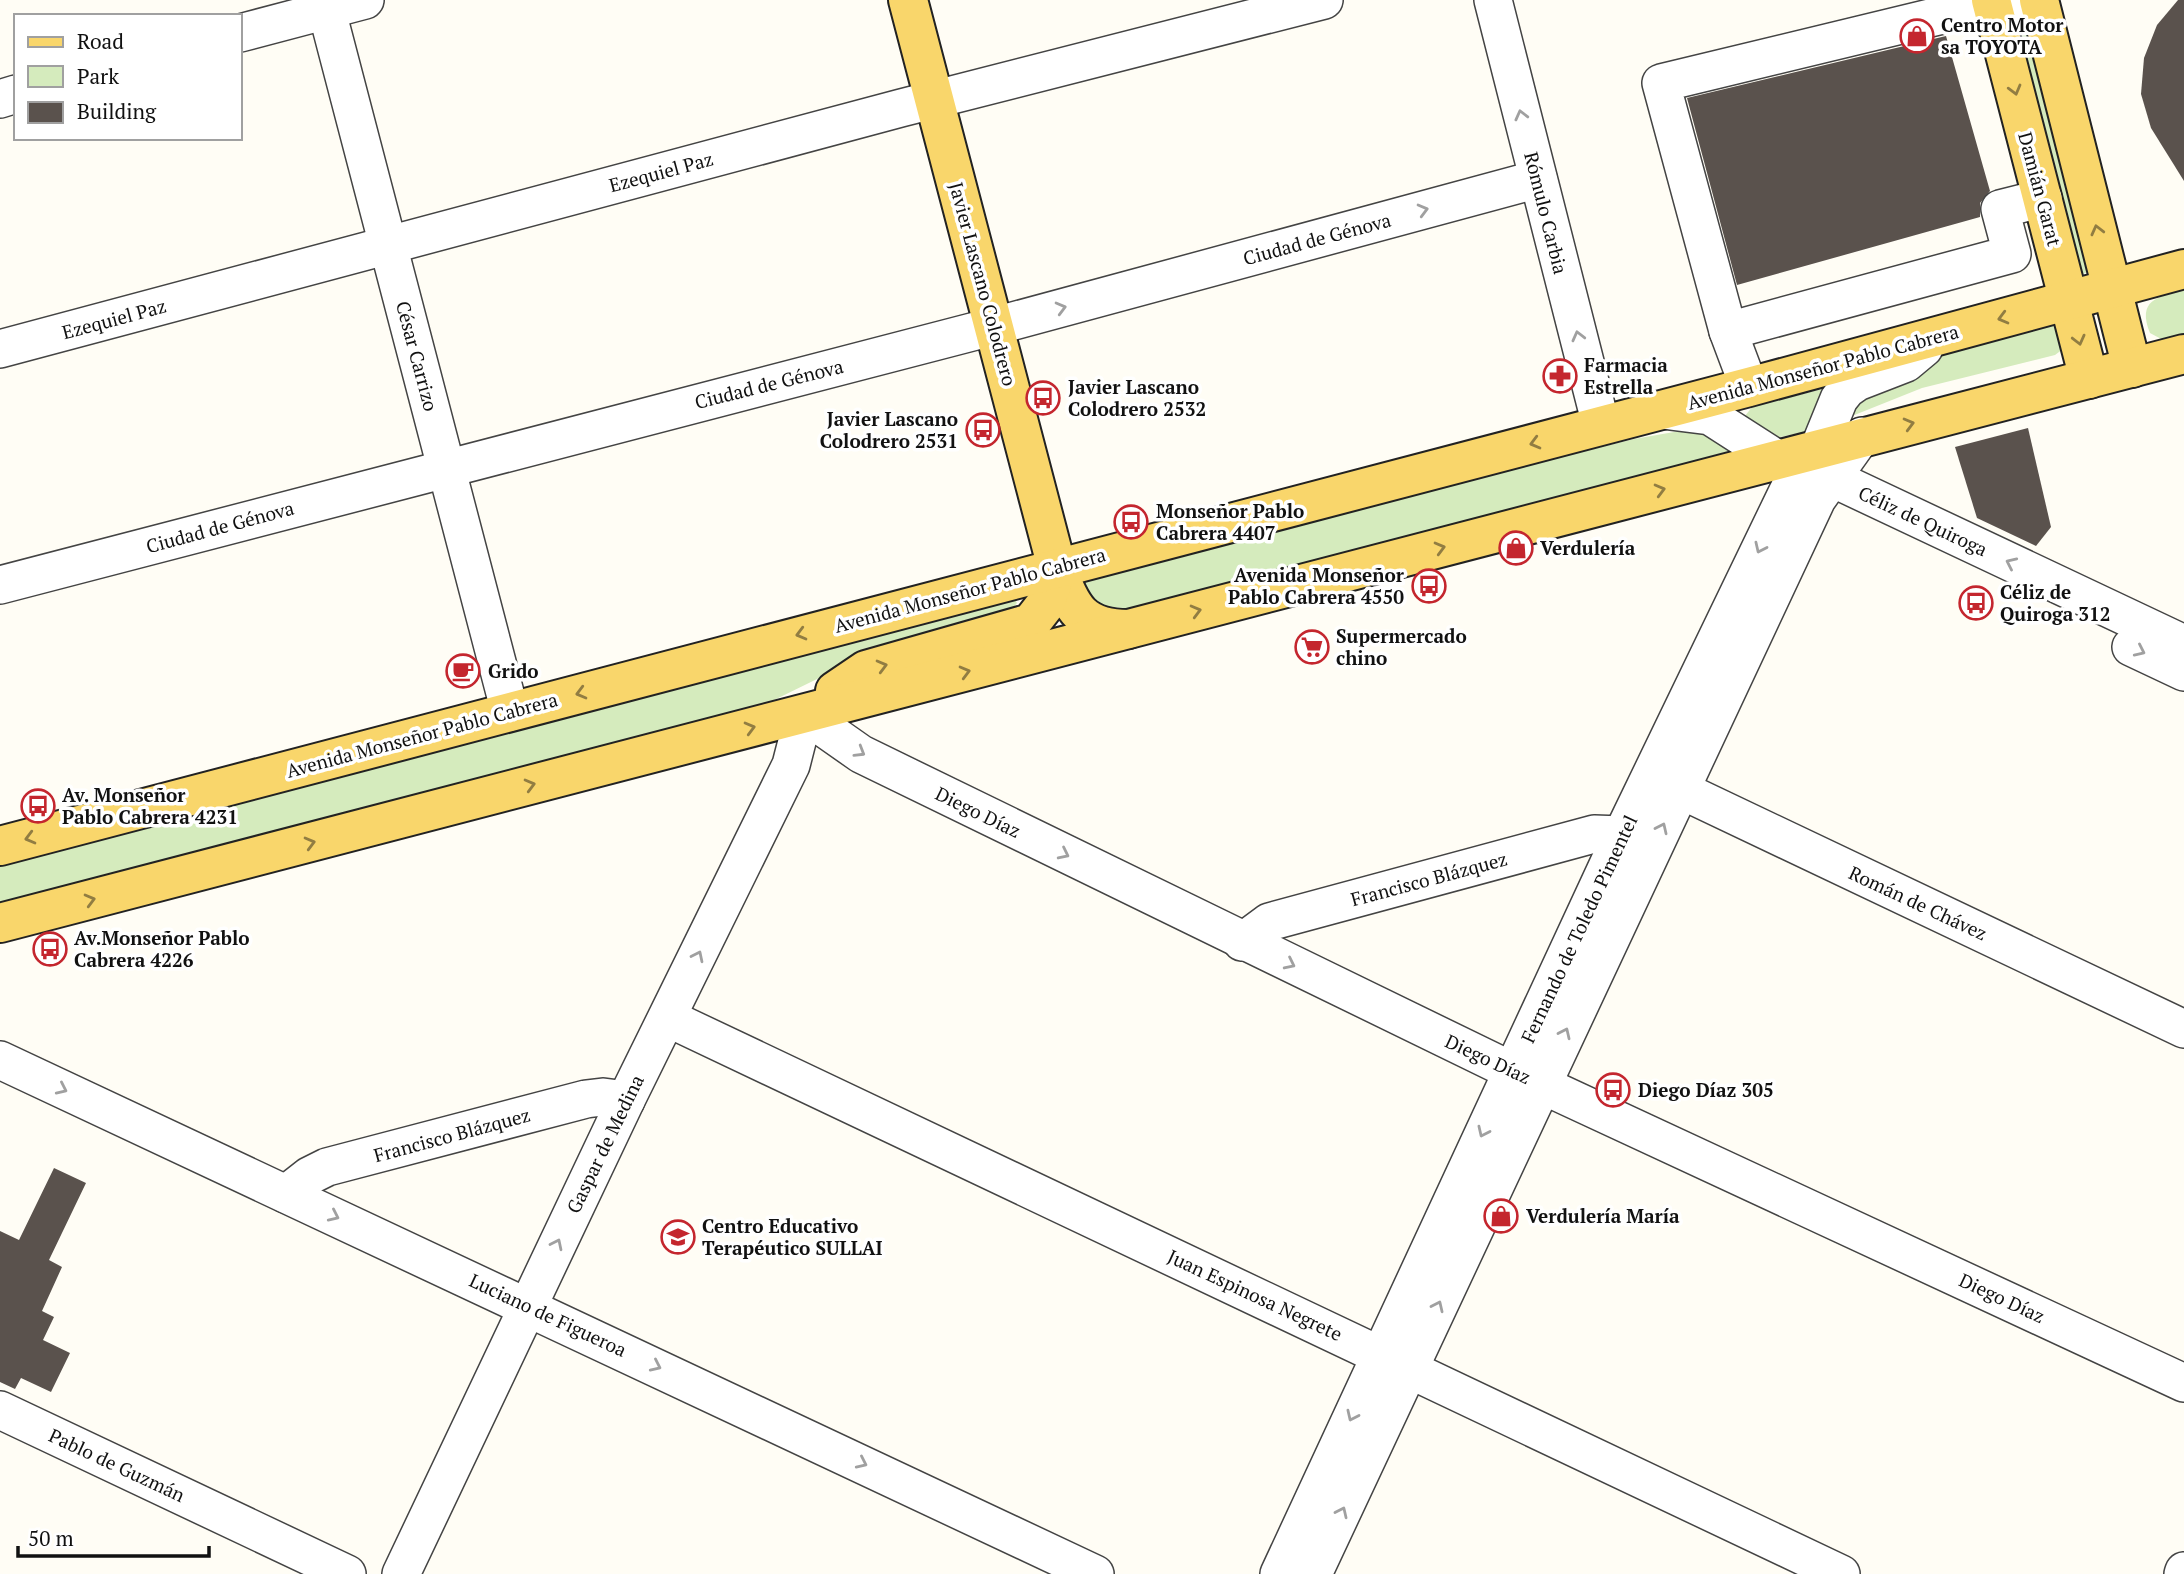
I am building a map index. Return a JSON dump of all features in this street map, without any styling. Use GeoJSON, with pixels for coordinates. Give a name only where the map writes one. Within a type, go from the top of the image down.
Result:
{"type":"FeatureCollection","features":[{"type":"Feature","properties":{"kind":"main road","name":"Javier Lascano Colodrero"},"geometry":{"type":"LineString","coordinates":[[908,0],[1057,568],[1070,600],[1083,617],[1104,627],[1130,629]]}},
{"type":"Feature","properties":{"kind":"main road"},"geometry":{"type":"LineString","coordinates":[[2039,0],[2132,368]]}},
{"type":"Feature","properties":{"kind":"main road","name":"Damián Garat"},"geometry":{"type":"LineString","coordinates":[[2004,1],[2043,198],[2089,379]]}},
{"type":"Feature","properties":{"kind":"main road","name":"Avenida Monseñor Pablo Cabrera"},"geometry":{"type":"LineString","coordinates":[[0,846],[1662,410],[2184,269]]}},
{"type":"Feature","properties":{"kind":"main road"},"geometry":{"type":"LineString","coordinates":[[0,923],[1725,473],[1806,473],[1862,436],[2184,354]]}},
{"type":"Feature","properties":{"kind":"main road"},"geometry":{"type":"LineString","coordinates":[[804,714],[866,670],[1031,623],[1045,604],[1057,568]]}},
{"type":"Feature","properties":{"kind":"street"},"geometry":{"type":"LineString","coordinates":[[242,32],[325,5],[365,0]]}},
{"type":"Feature","properties":{"kind":"street","name":"Ezequiel Paz"},"geometry":{"type":"LineString","coordinates":[[0,349],[934,100],[1324,0]]}},
{"type":"Feature","properties":{"kind":"street","name":"Rómulo Carbia"},"geometry":{"type":"LineString","coordinates":[[1493,0],[1601,425]]}},
{"type":"Feature","properties":{"kind":"street"},"geometry":{"type":"LineString","coordinates":[[1749,387],[1728,331],[1661,83],[2004,1]]}},
{"type":"Feature","properties":{"kind":"street","name":"César Carrizo"},"geometry":{"type":"LineString","coordinates":[[325,5],[510,712]]}},
{"type":"Feature","properties":{"kind":"street","name":"Ciudad de Génova"},"geometry":{"type":"LineString","coordinates":[[0,585],[995,326],[1538,179]]}},
{"type":"Feature","properties":{"kind":"street"},"geometry":{"type":"LineString","coordinates":[[1728,331],[2012,254],[2000,209],[2043,198]]}},
{"type":"Feature","properties":{"kind":"street","name":"Fernando de Toledo Pimentel"},"geometry":{"type":"LineString","coordinates":[[1313,1574],[1395,1361],[1666,783],[1839,399],[1847,389],[1869,376],[1906,363],[1938,336]]}},
{"type":"Feature","properties":{"kind":"street","name":"Céliz de Quiroga"},"geometry":{"type":"LineString","coordinates":[[1662,410],[1710,416],[1806,473],[2184,672]]}},
{"type":"Feature","properties":{"kind":"street","name":"Céliz de Quiroga"},"geometry":{"type":"LineString","coordinates":[[1806,473],[2184,644]]}},
{"type":"Feature","properties":{"kind":"street","name":"Diego Díaz"},"geometry":{"type":"LineString","coordinates":[[804,714],[861,754],[1242,942],[1526,1077],[2184,1382]]}},
{"type":"Feature","properties":{"kind":"street","name":"Gaspar de Medina"},"geometry":{"type":"LineString","coordinates":[[401,1574],[626,1100],[791,765],[804,714]]}},
{"type":"Feature","properties":{"kind":"street","name":"Fernando de Toledo Pimentel"},"geometry":{"type":"LineString","coordinates":[[1526,1077],[1622,835],[1666,783]]}},
{"type":"Feature","properties":{"kind":"street","name":"Román de Chávez"},"geometry":{"type":"LineString","coordinates":[[1666,783],[2184,1029]]}},
{"type":"Feature","properties":{"kind":"street","name":"Francisco Blázquez"},"geometry":{"type":"LineString","coordinates":[[1242,942],[1269,922],[1594,834],[1622,835]]}},
{"type":"Feature","properties":{"kind":"street","name":"Juan Espinosa Negrete"},"geometry":{"type":"LineString","coordinates":[[668,1017],[1841,1574]]}},
{"type":"Feature","properties":{"kind":"street","name":"Luciano de Figueroa"},"geometry":{"type":"LineString","coordinates":[[0,1060],[528,1305],[1095,1574]]}},
{"type":"Feature","properties":{"kind":"street","name":"Francisco Blázquez"},"geometry":{"type":"LineString","coordinates":[[286,1194],[309,1176],[327,1167],[586,1100],[603,1097],[626,1100]]}},
{"type":"Feature","properties":{"kind":"street","name":"Fernando de Toledo Pimentel"},"geometry":{"type":"LineString","coordinates":[[1279,1574],[1395,1361]]}},
{"type":"Feature","properties":{"kind":"street","name":"Pablo de Guzmán"},"geometry":{"type":"LineString","coordinates":[[0,1410],[347,1574]]}},
{"type":"Feature","properties":{"kind":"green space"},"geometry":{"type":"Polygon","coordinates":[[[1998,0],[2026,0],[2090,271],[2076,277],[1998,0]]]}},
{"type":"Feature","properties":{"kind":"green space"},"geometry":{"type":"Polygon","coordinates":[[[2184,290],[2184,335],[2163,340],[2150,333],[2146,313],[2148,307],[2158,298],[2184,290]]]}},
{"type":"Feature","properties":{"kind":"green space"},"geometry":{"type":"Polygon","coordinates":[[[2064,323],[2063,349],[2055,355],[1922,388],[1847,418],[1852,402],[1942,353],[2064,323]]]}},
{"type":"Feature","properties":{"kind":"green space"},"geometry":{"type":"Polygon","coordinates":[[[1822,389],[1825,396],[1809,431],[1775,438],[1745,416],[1752,407],[1822,389]]]}},
{"type":"Feature","properties":{"kind":"green space"},"geometry":{"type":"Polygon","coordinates":[[[1697,428],[1726,444],[1730,451],[1131,609],[1104,606],[1085,598],[1077,576],[1634,439],[1697,428]]]}},
{"type":"Feature","properties":{"kind":"green space"},"geometry":{"type":"Polygon","coordinates":[[[1014,598],[1017,603],[1003,619],[860,658],[768,703],[0,908],[0,862],[1014,598]]]}},
{"type":"Feature","properties":{"kind":"building"},"geometry":{"type":"Polygon","coordinates":[[[2178,0],[2184,0],[2184,181],[2151,128],[2141,94],[2144,58],[2157,25],[2178,0]]]}},
{"type":"Feature","properties":{"kind":"building"},"geometry":{"type":"Polygon","coordinates":[[[1946,36],[1990,191],[1980,203],[1980,217],[1737,285],[1687,98],[1946,36]]]}},
{"type":"Feature","properties":{"kind":"building"},"geometry":{"type":"Polygon","coordinates":[[[2028,428],[2051,527],[2036,546],[1977,518],[1955,447],[2028,428]]]}},
{"type":"Feature","properties":{"kind":"building"},"geometry":{"type":"Polygon","coordinates":[[[54,1168],[86,1183],[49,1260],[62,1267],[42,1311],[54,1317],[43,1340],[70,1353],[51,1392],[21,1378],[15,1389],[0,1382],[0,1231],[19,1240],[54,1168]]]}},
{"type":"Feature","properties":{"kind":"place","name":"Centro Motor sa TOYOTA"},"geometry":{"type":"Point","coordinates":[1917,36]}},
{"type":"Feature","properties":{"kind":"place","name":"Farmacia Estrella"},"geometry":{"type":"Point","coordinates":[1560,376]}},
{"type":"Feature","properties":{"kind":"place","name":"Javier Lascano Colodrero 2532"},"geometry":{"type":"Point","coordinates":[1043,398]}},
{"type":"Feature","properties":{"kind":"place","name":"Javier Lascano Colodrero 2531"},"geometry":{"type":"Point","coordinates":[983,430]}},
{"type":"Feature","properties":{"kind":"place","name":"Monseñor Pablo Cabrera 4407"},"geometry":{"type":"Point","coordinates":[1131,522]}},
{"type":"Feature","properties":{"kind":"place","name":"Verdulería"},"geometry":{"type":"Point","coordinates":[1516,548]}},
{"type":"Feature","properties":{"kind":"place","name":"Avenida Monseñor Pablo Cabrera 4550"},"geometry":{"type":"Point","coordinates":[1429,586]}},
{"type":"Feature","properties":{"kind":"place","name":"Céliz de Quiroga 312"},"geometry":{"type":"Point","coordinates":[1976,603]}},
{"type":"Feature","properties":{"kind":"place","name":"Supermercado chino"},"geometry":{"type":"Point","coordinates":[1312,647]}},
{"type":"Feature","properties":{"kind":"place","name":"Grido"},"geometry":{"type":"Point","coordinates":[463,671]}},
{"type":"Feature","properties":{"kind":"place","name":"Av. Monseñor Pablo Cabrera 4231"},"geometry":{"type":"Point","coordinates":[38,806]}},
{"type":"Feature","properties":{"kind":"place","name":"Av.Monseñor Pablo Cabrera 4226"},"geometry":{"type":"Point","coordinates":[50,949]}},
{"type":"Feature","properties":{"kind":"place","name":"Diego Díaz 305"},"geometry":{"type":"Point","coordinates":[1613,1090]}},
{"type":"Feature","properties":{"kind":"place","name":"Verdulería María"},"geometry":{"type":"Point","coordinates":[1501,1216]}},
{"type":"Feature","properties":{"kind":"place","name":"Centro Educativo Terapéutico SULLAI"},"geometry":{"type":"Point","coordinates":[678,1237]}}]}
